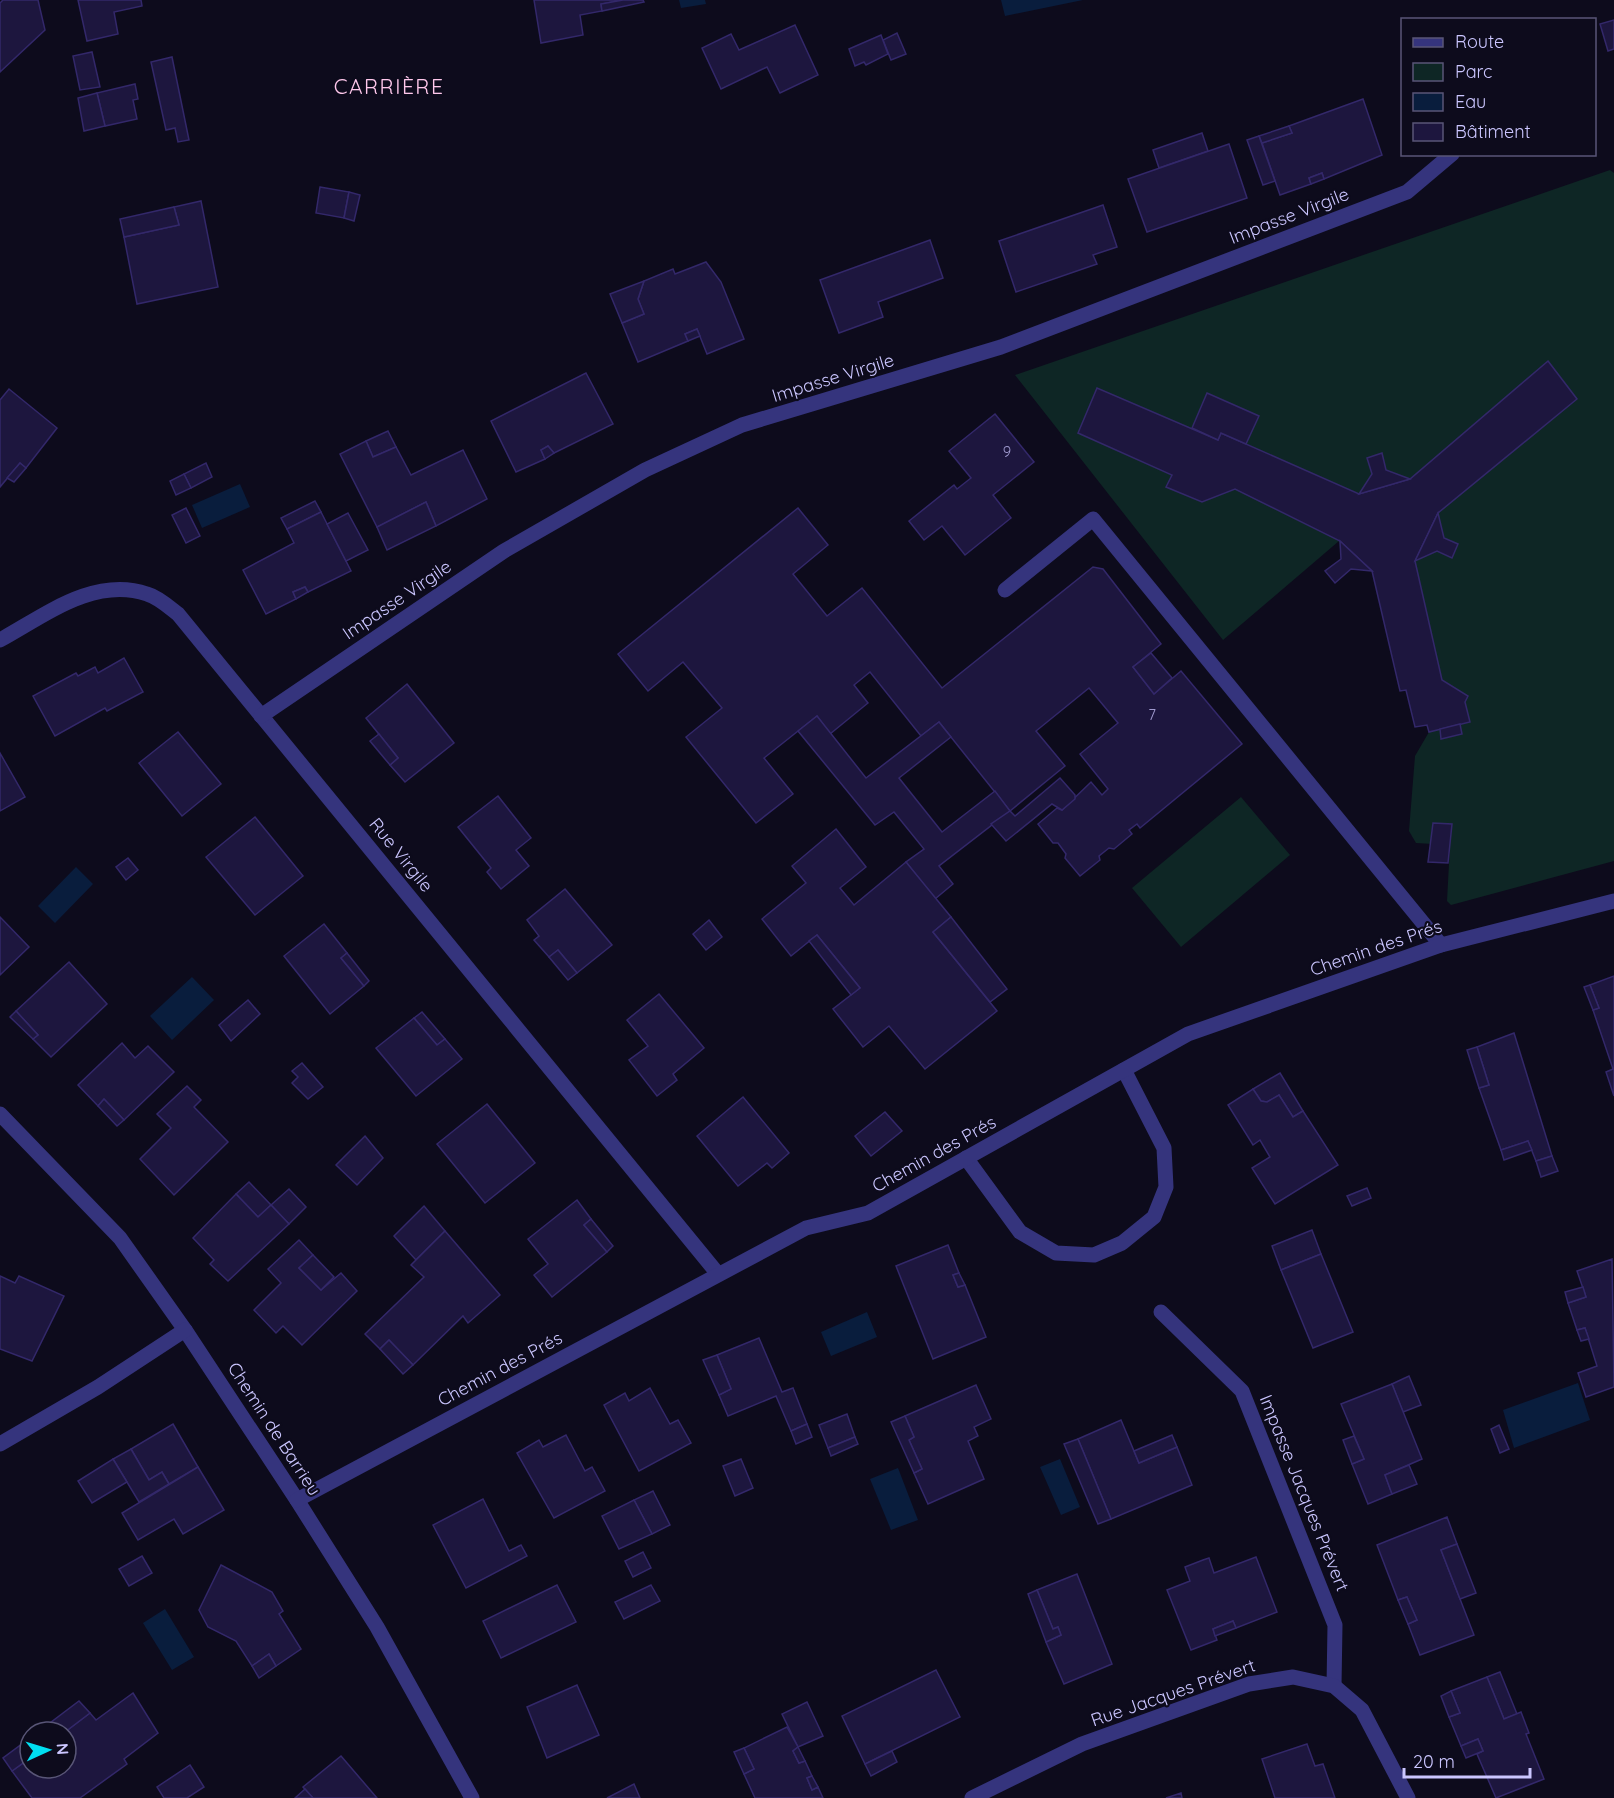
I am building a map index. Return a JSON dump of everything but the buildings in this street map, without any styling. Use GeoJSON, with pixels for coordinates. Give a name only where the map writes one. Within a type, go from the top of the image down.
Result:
{"type":"FeatureCollection","features":[{"type":"Feature","properties":{"kind":"street","name":"Impasse Virgile"},"geometry":{"type":"LineString","coordinates":[[261,716],[504,551],[645,470],[742,425],[1001,347],[1407,192],[1450,156]]}},
{"type":"Feature","properties":{"kind":"street"},"geometry":{"type":"LineString","coordinates":[[1005,590],[1093,519],[1441,945]]}},
{"type":"Feature","properties":{"kind":"street","name":"Rue Virgile"},"geometry":{"type":"LineString","coordinates":[[0,640],[83,595],[118,588],[149,594],[178,614],[718,1274]]}},
{"type":"Feature","properties":{"kind":"street","name":"Chemin des Prés"},"geometry":{"type":"LineString","coordinates":[[297,1500],[806,1228],[868,1213],[1188,1034],[1441,945],[1614,901]]}},
{"type":"Feature","properties":{"kind":"street"},"geometry":{"type":"LineString","coordinates":[[966,1158],[1020,1232],[1056,1253],[1094,1255],[1122,1244],[1154,1217],[1166,1187],[1164,1148],[1124,1070]]}},
{"type":"Feature","properties":{"kind":"street","name":"Chemin de Barrieu"},"geometry":{"type":"LineString","coordinates":[[0,1114],[120,1238],[184,1330],[297,1500],[377,1627],[471,1798]]}},
{"type":"Feature","properties":{"kind":"street","name":"Impasse Jacques Prévert"},"geometry":{"type":"LineString","coordinates":[[1161,1312],[1242,1391],[1335,1625],[1334,1686]]}},
{"type":"Feature","properties":{"kind":"street"},"geometry":{"type":"LineString","coordinates":[[0,1444],[98,1387],[184,1330]]}},
{"type":"Feature","properties":{"kind":"street","name":"Rue Jacques Prévert"},"geometry":{"type":"LineString","coordinates":[[972,1798],[1082,1744],[1249,1684],[1293,1677],[1334,1686],[1362,1710],[1408,1798]]}},
{"type":"Feature","properties":{"kind":"green space"},"geometry":{"type":"Polygon","coordinates":[[[1610,170],[1614,173],[1614,861],[1451,905],[1447,901],[1450,845],[1416,843],[1409,831],[1415,756],[1429,732],[1426,725],[1415,727],[1407,690],[1400,691],[1372,571],[1351,569],[1335,583],[1325,571],[1341,559],[1339,541],[1223,640],[1015,375],[1610,170]]]}},
{"type":"Feature","properties":{"kind":"green space"},"geometry":{"type":"Polygon","coordinates":[[[1241,797],[1290,855],[1181,947],[1132,888],[1241,797]]]}},
{"type":"Feature","properties":{"kind":"water"},"geometry":{"type":"Polygon","coordinates":[[[679,0],[705,0],[706,4],[681,8],[679,0]]]}},
{"type":"Feature","properties":{"kind":"water"},"geometry":{"type":"Polygon","coordinates":[[[1001,0],[1083,0],[1005,16],[1001,0]]]}},
{"type":"Feature","properties":{"kind":"water"},"geometry":{"type":"Polygon","coordinates":[[[240,484],[250,507],[202,528],[192,505],[240,484]]]}},
{"type":"Feature","properties":{"kind":"water"},"geometry":{"type":"Polygon","coordinates":[[[76,867],[93,884],[55,923],[38,906],[76,867]]]}},
{"type":"Feature","properties":{"kind":"water"},"geometry":{"type":"Polygon","coordinates":[[[192,977],[214,1000],[172,1040],[150,1016],[192,977]]]}},
{"type":"Feature","properties":{"kind":"water"},"geometry":{"type":"Polygon","coordinates":[[[867,1312],[877,1337],[831,1356],[821,1332],[867,1312]]]}},
{"type":"Feature","properties":{"kind":"water"},"geometry":{"type":"Polygon","coordinates":[[[1578,1383],[1590,1420],[1514,1448],[1503,1410],[1578,1383]]]}},
{"type":"Feature","properties":{"kind":"water"},"geometry":{"type":"Polygon","coordinates":[[[1060,1459],[1080,1507],[1061,1515],[1040,1467],[1060,1459]]]}},
{"type":"Feature","properties":{"kind":"water"},"geometry":{"type":"Polygon","coordinates":[[[898,1468],[918,1520],[891,1530],[870,1479],[898,1468]]]}},
{"type":"Feature","properties":{"kind":"water"},"geometry":{"type":"Polygon","coordinates":[[[165,1609],[194,1657],[172,1670],[143,1623],[165,1609]]]}},
{"type":"Feature","properties":{"kind":"district","name":"CARRIÈRE"},"geometry":{"type":"Point","coordinates":[389,87]}}]}
